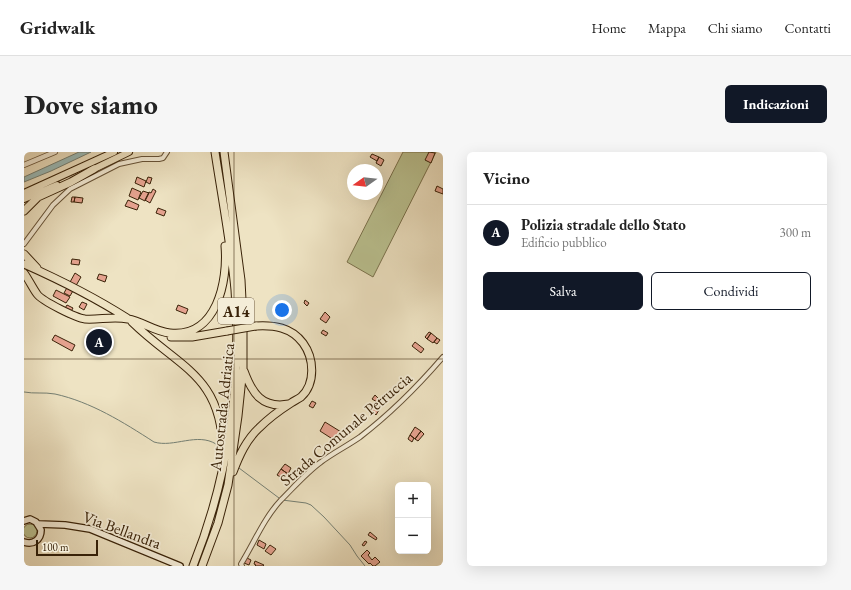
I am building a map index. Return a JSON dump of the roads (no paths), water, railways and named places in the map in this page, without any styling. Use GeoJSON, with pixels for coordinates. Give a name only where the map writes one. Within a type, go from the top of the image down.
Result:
{"type":"FeatureCollection","features":[{"type":"Feature","properties":{"kind":"highway"},"geometry":{"type":"LineString","coordinates":[[24,193],[114,152]]}},
{"type":"Feature","properties":{"kind":"highway"},"geometry":{"type":"LineString","coordinates":[[24,199],[94,169],[129,152]]}},
{"type":"Feature","properties":{"kind":"highway","name":"Autostrada Adriatica"},"geometry":{"type":"LineString","coordinates":[[193,566],[215,501],[223,471],[233,397],[236,323],[232,264],[215,152]]}},
{"type":"Feature","properties":{"kind":"highway","name":"Autostrada Adriatica"},"geometry":{"type":"LineString","coordinates":[[202,566],[218,523],[228,485],[243,368],[244,320],[241,280],[224,152]]}},
{"type":"Feature","properties":{"kind":"highway"},"geometry":{"type":"LineString","coordinates":[[24,211],[30,203],[38,197],[71,182],[94,169]]}},
{"type":"Feature","properties":{"kind":"highway","name":"A14"},"geometry":{"type":"LineString","coordinates":[[24,273],[40,296],[76,316],[88,319],[129,319],[158,331],[176,334],[197,328],[210,316],[219,300],[226,267],[226,248],[221,192]]}},
{"type":"Feature","properties":{"kind":"highway"},"geometry":{"type":"LineString","coordinates":[[24,254],[40,271]]}},
{"type":"Feature","properties":{"kind":"highway","name":"A14"},"geometry":{"type":"LineString","coordinates":[[24,264],[93,297],[129,319],[156,333],[174,338],[192,337],[256,326],[274,326],[288,330],[300,339],[308,353],[312,368],[310,382],[302,396],[263,425],[249,439],[239,457],[228,485]]}},
{"type":"Feature","properties":{"kind":"highway","name":"A14"},"geometry":{"type":"LineString","coordinates":[[129,319],[154,342],[189,368],[206,389],[216,408],[221,423],[223,471]]}},
{"type":"Feature","properties":{"kind":"highway","name":"A14"},"geometry":{"type":"LineString","coordinates":[[243,368],[250,388],[261,400],[272,404],[291,404]]}},
{"type":"Feature","properties":{"kind":"main road","name":"Via Bellandra"},"geometry":{"type":"LineString","coordinates":[[26,519],[33,520],[39,524],[77,526],[90,529],[180,566]]}},
{"type":"Feature","properties":{"kind":"main road"},"geometry":{"type":"LineString","coordinates":[[39,524],[41,533]]}},
{"type":"Feature","properties":{"kind":"main road"},"geometry":{"type":"LineString","coordinates":[[24,542],[35,542],[38,540],[41,533],[54,525]]}},
{"type":"Feature","properties":{"kind":"street"},"geometry":{"type":"LineString","coordinates":[[24,165],[55,152]]}},
{"type":"Feature","properties":{"kind":"street"},"geometry":{"type":"LineString","coordinates":[[24,244],[56,202],[72,188],[119,164],[142,159],[163,158],[167,152]]}},
{"type":"Feature","properties":{"kind":"street","name":"Strada Comunale Petruccia"},"geometry":{"type":"LineString","coordinates":[[242,566],[241,564],[270,513],[282,499],[321,462],[360,437],[390,411],[430,372],[443,357]]}},
{"type":"Feature","properties":{"kind":"water"},"geometry":{"type":"Polygon","coordinates":[[[79,152],[91,152],[24,182],[24,177],[79,152]]]}},
{"type":"Feature","properties":{"kind":"waterway"},"geometry":{"type":"LineString","coordinates":[[24,392],[55,394],[81,402],[119,420],[154,442],[169,443],[201,439],[216,444]]}},
{"type":"Feature","properties":{"kind":"waterway"},"geometry":{"type":"LineString","coordinates":[[239,468],[279,498]]}},
{"type":"Feature","properties":{"kind":"waterway"},"geometry":{"type":"LineString","coordinates":[[282,500],[311,505],[350,545],[365,566]]}},
{"type":"Feature","properties":{"kind":"place","name":"Polizia stradale dello Stato"},"geometry":{"type":"Point","coordinates":[99,342]}}]}
